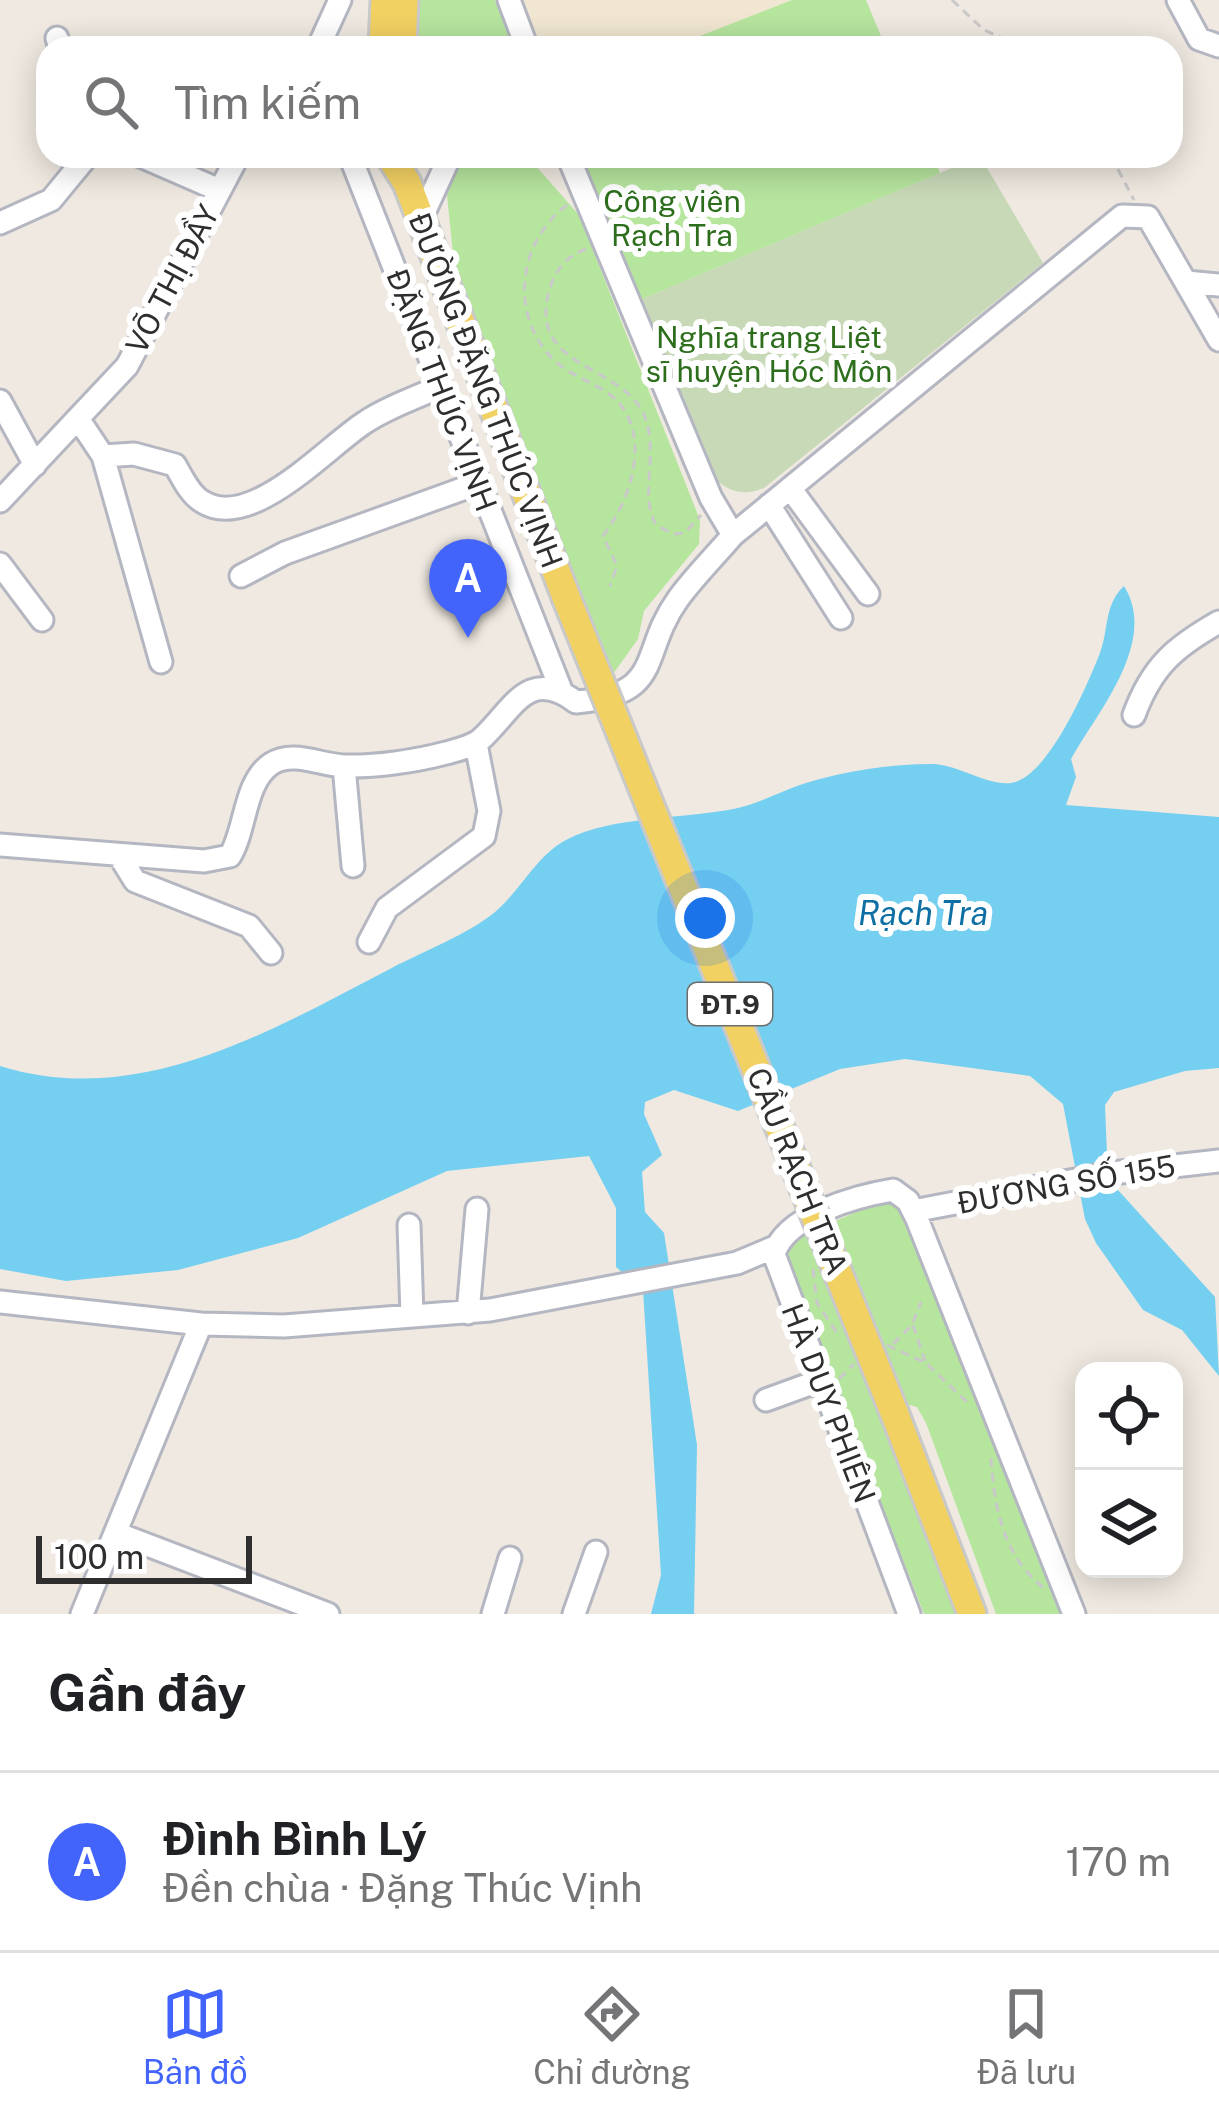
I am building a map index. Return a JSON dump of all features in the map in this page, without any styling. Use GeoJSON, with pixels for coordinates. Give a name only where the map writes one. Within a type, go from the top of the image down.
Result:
{"type":"FeatureCollection","features":[{"type":"Feature","properties":{"kind":"main road"},"geometry":{"type":"LineString","coordinates":[[384,36],[385,0]]}},
{"type":"Feature","properties":{"kind":"main road"},"geometry":{"type":"LineString","coordinates":[[402,36],[404,0]]}},
{"type":"Feature","properties":{"kind":"main road","name":"ĐƯỜNG ĐẶNG THÚC VỊNH"},"geometry":{"type":"LineString","coordinates":[[400,168],[566,597]]}},
{"type":"Feature","properties":{"kind":"main road","name":"CẦU RẠCH TRA"},"geometry":{"type":"LineString","coordinates":[[566,597],[972,1614]]}},
{"type":"Feature","properties":{"kind":"street"},"geometry":{"type":"LineString","coordinates":[[324,36],[340,0]]}},
{"type":"Feature","properties":{"kind":"street"},"geometry":{"type":"LineString","coordinates":[[509,0],[522,36]]}},
{"type":"Feature","properties":{"kind":"street"},"geometry":{"type":"LineString","coordinates":[[1178,0],[1199,39],[1219,46]]}},
{"type":"Feature","properties":{"kind":"street"},"geometry":{"type":"LineString","coordinates":[[0,224],[50,200],[75,168]]}},
{"type":"Feature","properties":{"kind":"street"},"geometry":{"type":"LineString","coordinates":[[169,168],[219,190]]}},
{"type":"Feature","properties":{"kind":"street","name":"VÕ THỊ ĐẦY"},"geometry":{"type":"LineString","coordinates":[[0,501],[127,366],[231,168]]}},
{"type":"Feature","properties":{"kind":"street","name":"ĐẶNG THÚC VỊNH"},"geometry":{"type":"LineString","coordinates":[[355,168],[560,690]]}},
{"type":"Feature","properties":{"kind":"street"},"geometry":{"type":"LineString","coordinates":[[420,221],[444,168]]}},
{"type":"Feature","properties":{"kind":"street"},"geometry":{"type":"LineString","coordinates":[[572,168],[711,498],[733,535]]}},
{"type":"Feature","properties":{"kind":"street"},"geometry":{"type":"LineString","coordinates":[[0,845],[204,861],[230,856],[255,783],[269,765],[290,758],[344,766],[440,754],[476,744],[515,698],[537,689],[560,690],[576,702],[629,691],[652,665],[676,601],[733,535],[1122,215],[1148,217],[1219,340]]}},
{"type":"Feature","properties":{"kind":"street"},"geometry":{"type":"LineString","coordinates":[[1186,282],[1219,285]]}},
{"type":"Feature","properties":{"kind":"street"},"geometry":{"type":"LineString","coordinates":[[103,456],[134,454],[175,465],[196,499],[209,506],[246,506],[328,457],[366,421],[441,386]]}},
{"type":"Feature","properties":{"kind":"street"},"geometry":{"type":"LineString","coordinates":[[0,401],[35,466]]}},
{"type":"Feature","properties":{"kind":"street"},"geometry":{"type":"LineString","coordinates":[[79,420],[103,456],[161,662]]}},
{"type":"Feature","properties":{"kind":"street"},"geometry":{"type":"LineString","coordinates":[[241,577],[285,553],[479,483]]}},
{"type":"Feature","properties":{"kind":"street"},"geometry":{"type":"LineString","coordinates":[[790,488],[868,594]]}},
{"type":"Feature","properties":{"kind":"street"},"geometry":{"type":"LineString","coordinates":[[769,505],[842,618]]}},
{"type":"Feature","properties":{"kind":"street"},"geometry":{"type":"LineString","coordinates":[[0,564],[42,620]]}},
{"type":"Feature","properties":{"kind":"street"},"geometry":{"type":"LineString","coordinates":[[1134,715],[1148,678],[1173,648],[1219,622]]}},
{"type":"Feature","properties":{"kind":"street"},"geometry":{"type":"LineString","coordinates":[[369,942],[387,908],[484,836],[490,811],[476,744]]}},
{"type":"Feature","properties":{"kind":"street"},"geometry":{"type":"LineString","coordinates":[[344,766],[353,866]]}},
{"type":"Feature","properties":{"kind":"street"},"geometry":{"type":"LineString","coordinates":[[118,855],[135,881],[249,926],[272,953]]}},
{"type":"Feature","properties":{"kind":"street","name":"ĐƯƠNG SỐ 155"},"geometry":{"type":"LineString","coordinates":[[913,1211],[1112,1173],[1219,1161]]}},
{"type":"Feature","properties":{"kind":"street"},"geometry":{"type":"LineString","coordinates":[[0,1302],[201,1324],[284,1326],[468,1313],[737,1263],[776,1247],[791,1228],[893,1190],[913,1211],[1073,1609]]}},
{"type":"Feature","properties":{"kind":"street"},"geometry":{"type":"LineString","coordinates":[[468,1313],[477,1209]]}},
{"type":"Feature","properties":{"kind":"street"},"geometry":{"type":"LineString","coordinates":[[409,1225],[412,1316]]}},
{"type":"Feature","properties":{"kind":"street","name":"HÀ DUY PHIÊN"},"geometry":{"type":"LineString","coordinates":[[776,1247],[775,1260],[909,1614]]}},
{"type":"Feature","properties":{"kind":"street"},"geometry":{"type":"LineString","coordinates":[[82,1614],[201,1324]]}},
{"type":"Feature","properties":{"kind":"street"},"geometry":{"type":"LineString","coordinates":[[766,1400],[823,1386]]}},
{"type":"Feature","properties":{"kind":"street"},"geometry":{"type":"LineString","coordinates":[[116,1533],[328,1614]]}},
{"type":"Feature","properties":{"kind":"street"},"geometry":{"type":"LineString","coordinates":[[574,1614],[596,1552]]}},
{"type":"Feature","properties":{"kind":"street"},"geometry":{"type":"LineString","coordinates":[[493,1614],[510,1558]]}},
{"type":"Feature","properties":{"kind":"path"},"geometry":{"type":"LineString","coordinates":[[952,0],[984,30],[998,36]]}},
{"type":"Feature","properties":{"kind":"path"},"geometry":{"type":"LineString","coordinates":[[1119,168],[1131,187],[1137,213]]}},
{"type":"Feature","properties":{"kind":"path"},"geometry":{"type":"LineString","coordinates":[[584,194],[559,211],[536,239],[523,296],[533,330],[552,358],[607,393],[627,417],[633,473],[620,511],[603,536],[617,566],[610,586]]}},
{"type":"Feature","properties":{"kind":"path"},"geometry":{"type":"LineString","coordinates":[[605,245],[576,252],[563,263],[552,283],[547,323],[564,353],[628,392],[644,415],[654,460],[649,503],[656,525],[673,534],[685,532],[711,498]]}},
{"type":"Feature","properties":{"kind":"path"},"geometry":{"type":"LineString","coordinates":[[812,1259],[817,1304],[843,1340]]}},
{"type":"Feature","properties":{"kind":"path"},"geometry":{"type":"LineString","coordinates":[[892,1345],[913,1322],[921,1302]]}},
{"type":"Feature","properties":{"kind":"path"},"geometry":{"type":"LineString","coordinates":[[913,1322],[926,1363]]}},
{"type":"Feature","properties":{"kind":"path"},"geometry":{"type":"LineString","coordinates":[[879,1345],[892,1345],[926,1363],[971,1406]]}},
{"type":"Feature","properties":{"kind":"path"},"geometry":{"type":"LineString","coordinates":[[823,1386],[858,1360]]}},
{"type":"Feature","properties":{"kind":"path"},"geometry":{"type":"LineString","coordinates":[[988,1442],[999,1521],[1011,1548],[1040,1586],[1073,1609]]}},
{"type":"Feature","properties":{"kind":"shaded area"},"geometry":{"type":"Polygon","coordinates":[[[521,0],[792,0],[700,36],[535,36],[521,0]]]}},
{"type":"Feature","properties":{"kind":"green space"},"geometry":{"type":"Polygon","coordinates":[[[407,0],[495,0],[508,36],[406,36],[407,0]]]}},
{"type":"Feature","properties":{"kind":"green space"},"geometry":{"type":"Polygon","coordinates":[[[792,0],[866,0],[881,36],[700,36],[792,0]]]}},
{"type":"Feature","properties":{"kind":"green space"},"geometry":{"type":"Polygon","coordinates":[[[458,168],[538,168],[579,215],[700,520],[699,544],[644,611],[638,639],[613,674],[456,283],[447,195],[458,168]]]}},
{"type":"Feature","properties":{"kind":"green space","name":"Công viên Rạch Tra"},"geometry":{"type":"Polygon","coordinates":[[[586,168],[938,168],[940,173],[638,301],[586,168]]]}},
{"type":"Feature","properties":{"kind":"green space","name":"Nghĩa trang Liệt sĩ huyện Hóc Môn"},"geometry":{"type":"Polygon","coordinates":[[[952,168],[987,168],[1043,263],[756,491],[729,489],[711,475],[638,301],[952,168]]]}},
{"type":"Feature","properties":{"kind":"green space"},"geometry":{"type":"Polygon","coordinates":[[[882,1201],[897,1205],[908,1219],[1063,1614],[996,1614],[926,1423],[917,1407],[899,1402],[960,1614],[924,1614],[789,1267],[788,1249],[796,1238],[882,1201]]]}},
{"type":"Feature","properties":{"kind":"water","name":"Rạch Tra"},"geometry":{"type":"Polygon","coordinates":[[[1124,586],[1133,608],[1129,653],[1071,759],[1076,777],[1066,805],[1219,817],[1219,1068],[1185,1071],[1114,1092],[1105,1105],[1108,1179],[1215,1297],[1219,1376],[1182,1330],[1143,1310],[1096,1243],[1085,1219],[1063,1104],[1030,1076],[905,1059],[840,1069],[738,1111],[674,1090],[645,1102],[644,1114],[662,1155],[642,1172],[645,1212],[664,1233],[697,1445],[694,1614],[651,1614],[661,1575],[643,1290],[616,1267],[616,1208],[589,1156],[447,1171],[298,1238],[178,1270],[66,1281],[0,1269],[0,1066],[51,1077],[101,1078],[151,1071],[248,1040],[478,924],[556,846],[606,826],[738,808],[821,779],[885,767],[932,764],[999,783],[1018,781],[1043,760],[1067,724],[1100,653],[1113,601],[1124,586]]]}},
{"type":"Feature","properties":{"kind":"place","name":"Đình Bình Lý"},"geometry":{"type":"Point","coordinates":[468,638]}}]}
